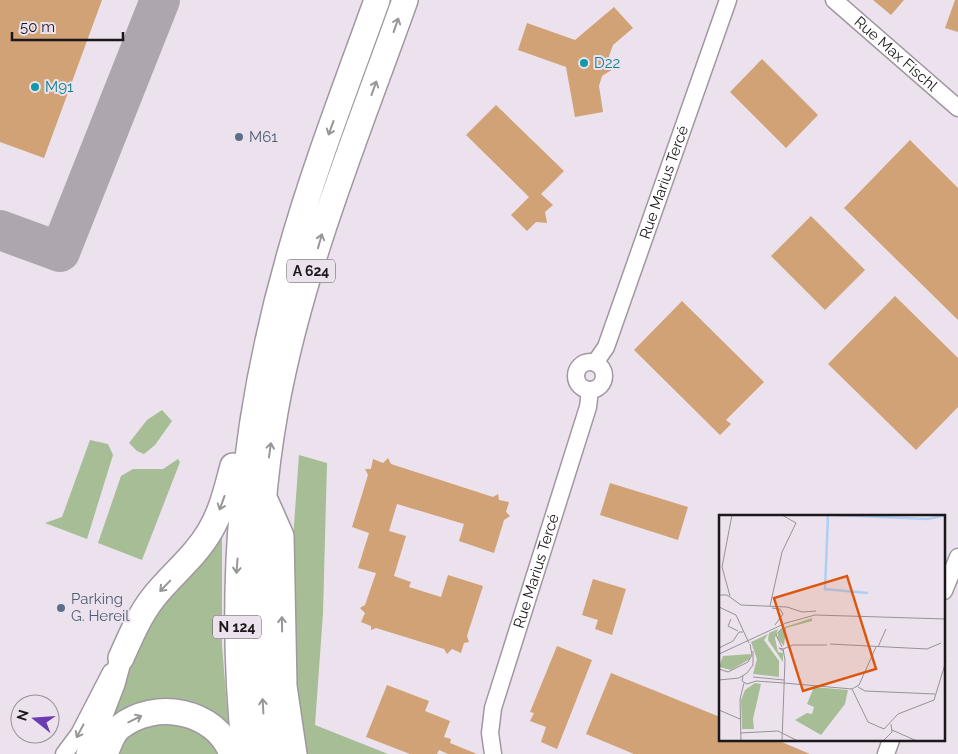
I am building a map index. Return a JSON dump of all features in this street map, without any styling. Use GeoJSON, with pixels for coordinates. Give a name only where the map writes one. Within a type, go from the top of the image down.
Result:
{"type":"FeatureCollection","features":[{"type":"Feature","properties":{"kind":"highway","name":"A 624"},"geometry":{"type":"LineString","coordinates":[[269,754],[264,715],[259,608],[259,551],[253,499],[254,404],[290,254],[310,187],[377,0]]}},
{"type":"Feature","properties":{"kind":"highway","name":"A 624"},"geometry":{"type":"LineString","coordinates":[[253,499],[297,320],[324,228],[404,0]]}},
{"type":"Feature","properties":{"kind":"highway"},"geometry":{"type":"LineString","coordinates":[[121,658],[133,632],[153,598],[198,550],[211,529],[223,501],[234,463],[245,394],[262,320],[290,254]]}},
{"type":"Feature","properties":{"kind":"highway"},"geometry":{"type":"LineString","coordinates":[[253,499],[281,536],[284,686],[294,754]]}},
{"type":"Feature","properties":{"kind":"highway","name":"N 124"},"geometry":{"type":"LineString","coordinates":[[245,754],[238,662],[237,576],[253,499]]}},
{"type":"Feature","properties":{"kind":"highway"},"geometry":{"type":"LineString","coordinates":[[105,754],[114,734],[127,722],[148,713],[174,711],[190,715],[213,728],[223,738],[232,754]]}},
{"type":"Feature","properties":{"kind":"main road"},"geometry":{"type":"LineString","coordinates":[[87,754],[114,684],[121,658]]}},
{"type":"Feature","properties":{"kind":"street","name":"Rue Marius Tercé"},"geometry":{"type":"LineString","coordinates":[[493,754],[490,733],[493,708],[588,407],[590,390],[580,386],[576,374],[582,364],[595,362],[606,347],[728,0]]}},
{"type":"Feature","properties":{"kind":"street","name":"Rue Max Fischl"},"geometry":{"type":"LineString","coordinates":[[834,0],[958,108]]}},
{"type":"Feature","properties":{"kind":"street"},"geometry":{"type":"LineString","coordinates":[[946,587],[958,557]]}},
{"type":"Feature","properties":{"kind":"street"},"geometry":{"type":"LineString","coordinates":[[64,754],[79,734],[105,680],[121,658]]}},
{"type":"Feature","properties":{"kind":"street"},"geometry":{"type":"LineString","coordinates":[[886,754],[890,742]]}},
{"type":"Feature","properties":{"kind":"green space"},"geometry":{"type":"Polygon","coordinates":[[[162,410],[172,421],[155,445],[144,454],[137,451],[129,443],[147,420],[162,410]]]}},
{"type":"Feature","properties":{"kind":"green space"},"geometry":{"type":"Polygon","coordinates":[[[90,440],[108,444],[113,455],[87,539],[45,523],[62,517],[90,440]]]}},
{"type":"Feature","properties":{"kind":"green space"},"geometry":{"type":"Polygon","coordinates":[[[299,455],[327,463],[323,613],[315,725],[388,754],[307,754],[301,732],[296,687],[293,539],[299,455]]]}},
{"type":"Feature","properties":{"kind":"green space"},"geometry":{"type":"Polygon","coordinates":[[[178,459],[180,462],[142,560],[98,543],[121,476],[133,469],[163,469],[178,459]]]}},
{"type":"Feature","properties":{"kind":"green space"},"geometry":{"type":"Polygon","coordinates":[[[222,530],[222,645],[229,732],[192,709],[99,744],[121,682],[157,609],[222,530]]]}},
{"type":"Feature","properties":{"kind":"green space"},"geometry":{"type":"Polygon","coordinates":[[[166,720],[202,732],[223,754],[111,754],[127,733],[166,720]]]}},
{"type":"Feature","properties":{"kind":"building","name":"M91"},"geometry":{"type":"Polygon","coordinates":[[[0,0],[102,0],[44,158],[0,142],[0,0]]]}},
{"type":"Feature","properties":{"kind":"building"},"geometry":{"type":"Polygon","coordinates":[[[873,0],[904,0],[891,15],[873,0]]]}},
{"type":"Feature","properties":{"kind":"building"},"geometry":{"type":"Polygon","coordinates":[[[955,0],[958,0],[958,32],[945,28],[955,0]]]}},
{"type":"Feature","properties":{"kind":"building","name":"D22"},"geometry":{"type":"Polygon","coordinates":[[[614,7],[633,28],[613,45],[609,56],[613,69],[602,76],[599,86],[603,112],[575,117],[566,67],[518,50],[527,23],[575,40],[614,7]]]}},
{"type":"Feature","properties":{"kind":"building"},"geometry":{"type":"Polygon","coordinates":[[[762,59],[818,115],[786,148],[730,92],[762,59]]]}},
{"type":"Feature","properties":{"kind":"building"},"geometry":{"type":"Polygon","coordinates":[[[496,105],[564,171],[541,194],[553,205],[545,212],[547,223],[536,222],[527,231],[511,215],[529,197],[466,135],[496,105]]]}},
{"type":"Feature","properties":{"kind":"building"},"geometry":{"type":"Polygon","coordinates":[[[910,140],[958,188],[958,320],[844,208],[910,140]]]}},
{"type":"Feature","properties":{"kind":"building"},"geometry":{"type":"Polygon","coordinates":[[[811,216],[865,270],[825,310],[771,256],[811,216]]]}},
{"type":"Feature","properties":{"kind":"building"},"geometry":{"type":"Polygon","coordinates":[[[895,296],[958,358],[958,407],[916,450],[828,364],[895,296]]]}},
{"type":"Feature","properties":{"kind":"building"},"geometry":{"type":"Polygon","coordinates":[[[682,301],[764,382],[726,420],[731,424],[720,435],[634,350],[682,301]]]}},
{"type":"Feature","properties":{"kind":"building"},"geometry":{"type":"Polygon","coordinates":[[[388,458],[391,464],[493,497],[498,494],[499,500],[509,502],[506,512],[510,516],[504,520],[494,553],[459,541],[464,524],[397,504],[389,531],[406,536],[394,576],[411,582],[409,587],[441,597],[448,575],[483,586],[467,636],[469,642],[464,643],[461,653],[452,649],[447,654],[444,649],[376,628],[371,630],[371,626],[361,622],[365,613],[360,608],[365,605],[376,573],[358,568],[369,533],[352,527],[368,475],[365,469],[371,469],[373,459],[383,463],[388,458]]]}},
{"type":"Feature","properties":{"kind":"building"},"geometry":{"type":"Polygon","coordinates":[[[610,483],[688,507],[678,540],[600,515],[610,483]]]}},
{"type":"Feature","properties":{"kind":"building"},"geometry":{"type":"Polygon","coordinates":[[[593,579],[626,589],[612,635],[595,629],[598,620],[582,615],[593,579]]]}},
{"type":"Feature","properties":{"kind":"building"},"geometry":{"type":"Polygon","coordinates":[[[557,646],[592,660],[557,749],[541,742],[546,727],[530,721],[534,713],[530,712],[557,646]]]}},
{"type":"Feature","properties":{"kind":"building"},"geometry":{"type":"Polygon","coordinates":[[[611,673],[719,717],[719,742],[782,742],[810,754],[634,754],[586,734],[611,673]]]}},
{"type":"Feature","properties":{"kind":"building"},"geometry":{"type":"Polygon","coordinates":[[[387,685],[429,701],[425,711],[450,721],[444,737],[451,739],[450,743],[477,754],[448,754],[439,750],[437,754],[410,754],[366,737],[387,685]]]}},
{"type":"Feature","properties":{"kind":"taxiway"},"geometry":{"type":"LineString","coordinates":[[0,230],[60,252],[160,0]]}},
{"type":"Feature","properties":{"kind":"place","name":"D22"},"geometry":{"type":"Point","coordinates":[584,63]}},
{"type":"Feature","properties":{"kind":"place","name":"M91"},"geometry":{"type":"Point","coordinates":[35,87]}},
{"type":"Feature","properties":{"kind":"place","name":"M61"},"geometry":{"type":"Point","coordinates":[239,137]}},
{"type":"Feature","properties":{"kind":"place","name":"Parking G. Hereil"},"geometry":{"type":"Point","coordinates":[61,608]}}]}
